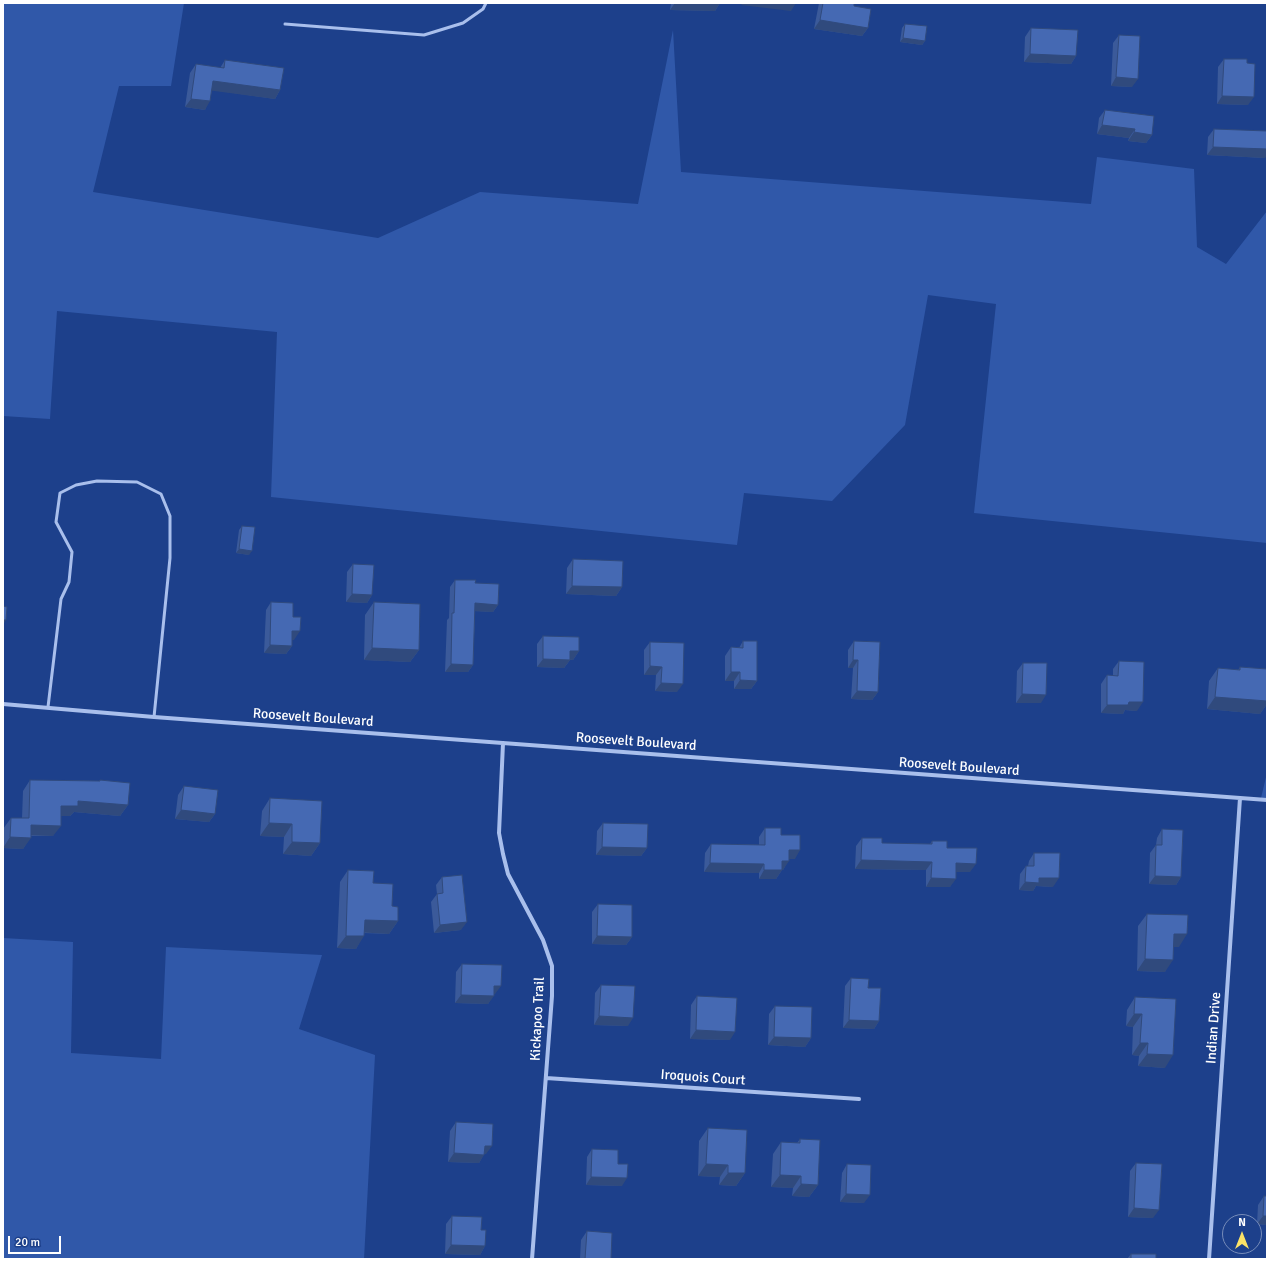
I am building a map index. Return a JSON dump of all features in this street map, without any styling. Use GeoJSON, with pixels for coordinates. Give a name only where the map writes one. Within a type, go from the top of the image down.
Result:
{"type":"FeatureCollection","features":[{"type":"Feature","properties":{"kind":"street","name":"Roosevelt Boulevard"},"geometry":{"type":"LineString","coordinates":[[3,704],[154,717],[1267,800]]}},
{"type":"Feature","properties":{"kind":"street","name":"Kickapoo Trail"},"geometry":{"type":"LineString","coordinates":[[504,743],[499,833],[503,854],[508,874],[543,940],[552,966],[552,996],[532,1259]]}},
{"type":"Feature","properties":{"kind":"street","name":"Indian Drive"},"geometry":{"type":"LineString","coordinates":[[1209,1259],[1240,798]]}},
{"type":"Feature","properties":{"kind":"street","name":"Iroquois Court"},"geometry":{"type":"LineString","coordinates":[[546,1078],[859,1099]]}},
{"type":"Feature","properties":{"kind":"lane"},"geometry":{"type":"LineString","coordinates":[[285,24],[424,35],[463,23],[483,9],[486,3]]}},
{"type":"Feature","properties":{"kind":"lane"},"geometry":{"type":"LineString","coordinates":[[48,707],[61,599],[69,582],[72,552],[56,522],[60,493],[76,485],[97,481],[137,482],[161,494],[170,516],[170,558],[154,717]]}},
{"type":"Feature","properties":{"kind":"shaded area"},"geometry":{"type":"Polygon","coordinates":[[[3,3],[184,3],[171,86],[119,86],[93,192],[378,238],[480,192],[638,204],[673,30],[681,172],[1091,204],[1097,157],[1194,169],[1197,247],[1226,264],[1267,211],[1267,543],[974,513],[996,304],[928,295],[905,425],[832,501],[744,493],[737,545],[271,497],[277,332],[57,311],[50,419],[3,416],[3,3]]]}},
{"type":"Feature","properties":{"kind":"shaded area"},"geometry":{"type":"Polygon","coordinates":[[[1267,773],[1267,799],[1261,798],[1267,773]]]}},
{"type":"Feature","properties":{"kind":"shaded area"},"geometry":{"type":"Polygon","coordinates":[[[3,938],[73,942],[71,1053],[161,1059],[166,947],[322,955],[299,1029],[375,1055],[364,1259],[3,1259],[3,938]]]}},
{"type":"Feature","properties":{"kind":"building"},"geometry":{"type":"Polygon","coordinates":[[[823,3],[854,3],[854,6],[871,9],[868,28],[820,20],[823,3]]]}},
{"type":"Feature","properties":{"kind":"building"},"geometry":{"type":"Polygon","coordinates":[[[905,24],[927,26],[925,41],[903,38],[905,24]]]}},
{"type":"Feature","properties":{"kind":"building"},"geometry":{"type":"Polygon","coordinates":[[[1031,28],[1078,30],[1076,56],[1030,54],[1031,28]]]}},
{"type":"Feature","properties":{"kind":"building"},"geometry":{"type":"Polygon","coordinates":[[[1119,35],[1140,36],[1138,79],[1116,77],[1119,35]]]}},
{"type":"Feature","properties":{"kind":"building"},"geometry":{"type":"Polygon","coordinates":[[[1224,59],[1247,59],[1247,63],[1255,64],[1254,97],[1222,96],[1224,59]]]}},
{"type":"Feature","properties":{"kind":"building"},"geometry":{"type":"Polygon","coordinates":[[[225,60],[284,68],[280,90],[213,81],[210,101],[191,99],[196,64],[224,68],[225,60]]]}},
{"type":"Feature","properties":{"kind":"building"},"geometry":{"type":"Polygon","coordinates":[[[1105,110],[1154,116],[1152,135],[1134,132],[1135,129],[1102,125],[1105,110]]]}},
{"type":"Feature","properties":{"kind":"building"},"geometry":{"type":"Polygon","coordinates":[[[1214,129],[1267,131],[1267,149],[1213,147],[1214,129]]]}},
{"type":"Feature","properties":{"kind":"building"},"geometry":{"type":"Polygon","coordinates":[[[242,526],[255,527],[252,551],[239,549],[242,526]]]}},
{"type":"Feature","properties":{"kind":"building"},"geometry":{"type":"Polygon","coordinates":[[[573,559],[623,561],[622,587],[572,586],[573,559]]]}},
{"type":"Feature","properties":{"kind":"building"},"geometry":{"type":"Polygon","coordinates":[[[353,564],[374,565],[372,595],[352,594],[353,564]]]}},
{"type":"Feature","properties":{"kind":"building"},"geometry":{"type":"Polygon","coordinates":[[[455,580],[476,580],[475,583],[499,584],[498,605],[475,603],[473,665],[451,664],[452,613],[454,613],[455,580]]]}},
{"type":"Feature","properties":{"kind":"building"},"geometry":{"type":"Polygon","coordinates":[[[271,602],[293,603],[293,617],[301,617],[300,631],[292,631],[292,646],[270,645],[271,602]]]}},
{"type":"Feature","properties":{"kind":"building"},"geometry":{"type":"Polygon","coordinates":[[[374,602],[420,604],[419,650],[372,648],[374,602]]]}},
{"type":"Feature","properties":{"kind":"building"},"geometry":{"type":"Polygon","coordinates":[[[3,606],[7,607],[6,620],[3,620],[3,606]]]}},
{"type":"Feature","properties":{"kind":"building"},"geometry":{"type":"Polygon","coordinates":[[[543,636],[579,637],[579,651],[570,651],[570,660],[543,659],[543,636]]]}},
{"type":"Feature","properties":{"kind":"building"},"geometry":{"type":"Polygon","coordinates":[[[743,641],[757,641],[757,681],[740,680],[740,672],[731,672],[731,647],[743,648],[743,641]]]}},
{"type":"Feature","properties":{"kind":"building"},"geometry":{"type":"Polygon","coordinates":[[[854,641],[880,642],[878,692],[857,691],[858,660],[853,660],[854,641]]]}},
{"type":"Feature","properties":{"kind":"building"},"geometry":{"type":"Polygon","coordinates":[[[650,642],[684,643],[683,684],[661,683],[662,667],[650,666],[650,642]]]}},
{"type":"Feature","properties":{"kind":"building"},"geometry":{"type":"Polygon","coordinates":[[[1119,661],[1144,662],[1143,702],[1129,702],[1128,705],[1107,705],[1107,675],[1118,676],[1119,661]]]}},
{"type":"Feature","properties":{"kind":"building"},"geometry":{"type":"Polygon","coordinates":[[[1023,663],[1047,663],[1046,695],[1022,694],[1023,663]]]}},
{"type":"Feature","properties":{"kind":"building"},"geometry":{"type":"Polygon","coordinates":[[[1240,667],[1267,669],[1267,701],[1215,697],[1218,668],[1240,670],[1240,667]]]}},
{"type":"Feature","properties":{"kind":"building"},"geometry":{"type":"Polygon","coordinates":[[[30,780],[100,780],[130,783],[128,805],[78,801],[78,806],[61,806],[61,826],[31,825],[31,838],[10,837],[11,818],[29,818],[30,780]]]}},
{"type":"Feature","properties":{"kind":"building"},"geometry":{"type":"Polygon","coordinates":[[[184,786],[218,790],[215,814],[181,810],[184,786]]]}},
{"type":"Feature","properties":{"kind":"building"},"geometry":{"type":"Polygon","coordinates":[[[270,798],[322,801],[320,843],[292,842],[292,824],[269,823],[270,798]]]}},
{"type":"Feature","properties":{"kind":"building"},"geometry":{"type":"Polygon","coordinates":[[[603,823],[648,824],[647,848],[602,847],[603,823]]]}},
{"type":"Feature","properties":{"kind":"building"},"geometry":{"type":"Polygon","coordinates":[[[765,828],[781,828],[781,835],[800,835],[800,850],[789,850],[789,861],[782,861],[782,870],[764,870],[764,864],[710,863],[711,844],[765,845],[765,828]]]}},
{"type":"Feature","properties":{"kind":"building"},"geometry":{"type":"Polygon","coordinates":[[[1162,829],[1183,830],[1181,877],[1155,876],[1156,845],[1162,845],[1162,829]]]}},
{"type":"Feature","properties":{"kind":"building"},"geometry":{"type":"Polygon","coordinates":[[[862,838],[882,838],[882,843],[932,844],[932,841],[947,841],[947,848],[977,848],[976,864],[956,863],[956,879],[931,878],[932,862],[861,860],[862,838]]]}},
{"type":"Feature","properties":{"kind":"building"},"geometry":{"type":"Polygon","coordinates":[[[1034,853],[1060,853],[1059,878],[1039,878],[1039,883],[1025,882],[1026,866],[1034,866],[1034,853]]]}},
{"type":"Feature","properties":{"kind":"building"},"geometry":{"type":"Polygon","coordinates":[[[348,870],[374,871],[373,883],[393,884],[392,906],[398,907],[398,921],[365,920],[364,936],[346,936],[348,870]]]}},
{"type":"Feature","properties":{"kind":"building"},"geometry":{"type":"Polygon","coordinates":[[[462,875],[467,922],[440,925],[437,894],[443,893],[442,877],[462,875]]]}},
{"type":"Feature","properties":{"kind":"building"},"geometry":{"type":"Polygon","coordinates":[[[598,904],[632,905],[632,937],[597,936],[598,904]]]}},
{"type":"Feature","properties":{"kind":"building"},"geometry":{"type":"Polygon","coordinates":[[[1147,914],[1188,915],[1187,934],[1174,934],[1173,960],[1145,959],[1147,914]]]}},
{"type":"Feature","properties":{"kind":"building"},"geometry":{"type":"Polygon","coordinates":[[[462,964],[502,965],[501,986],[494,986],[494,996],[461,995],[462,964]]]}},
{"type":"Feature","properties":{"kind":"building"},"geometry":{"type":"Polygon","coordinates":[[[851,978],[869,979],[868,988],[881,988],[879,1021],[849,1020],[851,978]]]}},
{"type":"Feature","properties":{"kind":"building"},"geometry":{"type":"Polygon","coordinates":[[[601,985],[635,986],[633,1018],[599,1016],[601,985]]]}},
{"type":"Feature","properties":{"kind":"building"},"geometry":{"type":"Polygon","coordinates":[[[697,996],[737,998],[735,1032],[696,1030],[697,996]]]}},
{"type":"Feature","properties":{"kind":"building"},"geometry":{"type":"Polygon","coordinates":[[[1135,997],[1176,999],[1173,1055],[1147,1054],[1148,1043],[1140,1043],[1142,1014],[1134,1014],[1135,997]]]}},
{"type":"Feature","properties":{"kind":"building"},"geometry":{"type":"Polygon","coordinates":[[[775,1006],[812,1007],[811,1038],[774,1037],[775,1006]]]}},
{"type":"Feature","properties":{"kind":"building"},"geometry":{"type":"Polygon","coordinates":[[[456,1122],[493,1124],[492,1146],[485,1146],[484,1155],[454,1153],[456,1122]]]}},
{"type":"Feature","properties":{"kind":"building"},"geometry":{"type":"Polygon","coordinates":[[[708,1128],[747,1130],[745,1173],[728,1173],[728,1165],[706,1164],[708,1128]]]}},
{"type":"Feature","properties":{"kind":"building"},"geometry":{"type":"Polygon","coordinates":[[[800,1139],[820,1140],[818,1185],[801,1184],[801,1176],[780,1175],[781,1142],[800,1143],[800,1139]]]}},
{"type":"Feature","properties":{"kind":"building"},"geometry":{"type":"Polygon","coordinates":[[[592,1149],[618,1150],[618,1164],[628,1164],[627,1178],[591,1177],[592,1149]]]}},
{"type":"Feature","properties":{"kind":"building"},"geometry":{"type":"Polygon","coordinates":[[[1136,1163],[1162,1164],[1159,1210],[1134,1208],[1136,1163]]]}},
{"type":"Feature","properties":{"kind":"building"},"geometry":{"type":"Polygon","coordinates":[[[847,1164],[871,1165],[870,1195],[846,1194],[847,1164]]]}},
{"type":"Feature","properties":{"kind":"building"},"geometry":{"type":"Polygon","coordinates":[[[1264,1196],[1267,1196],[1267,1216],[1263,1216],[1264,1196]]]}},
{"type":"Feature","properties":{"kind":"building"},"geometry":{"type":"Polygon","coordinates":[[[452,1216],[482,1217],[481,1230],[486,1230],[485,1246],[451,1245],[452,1216]]]}},
{"type":"Feature","properties":{"kind":"building"},"geometry":{"type":"Polygon","coordinates":[[[587,1231],[612,1233],[611,1259],[585,1259],[587,1231]]]}},
{"type":"Feature","properties":{"kind":"building"},"geometry":{"type":"Polygon","coordinates":[[[1131,1254],[1156,1254],[1156,1259],[1131,1259],[1131,1254]]]}}]}
